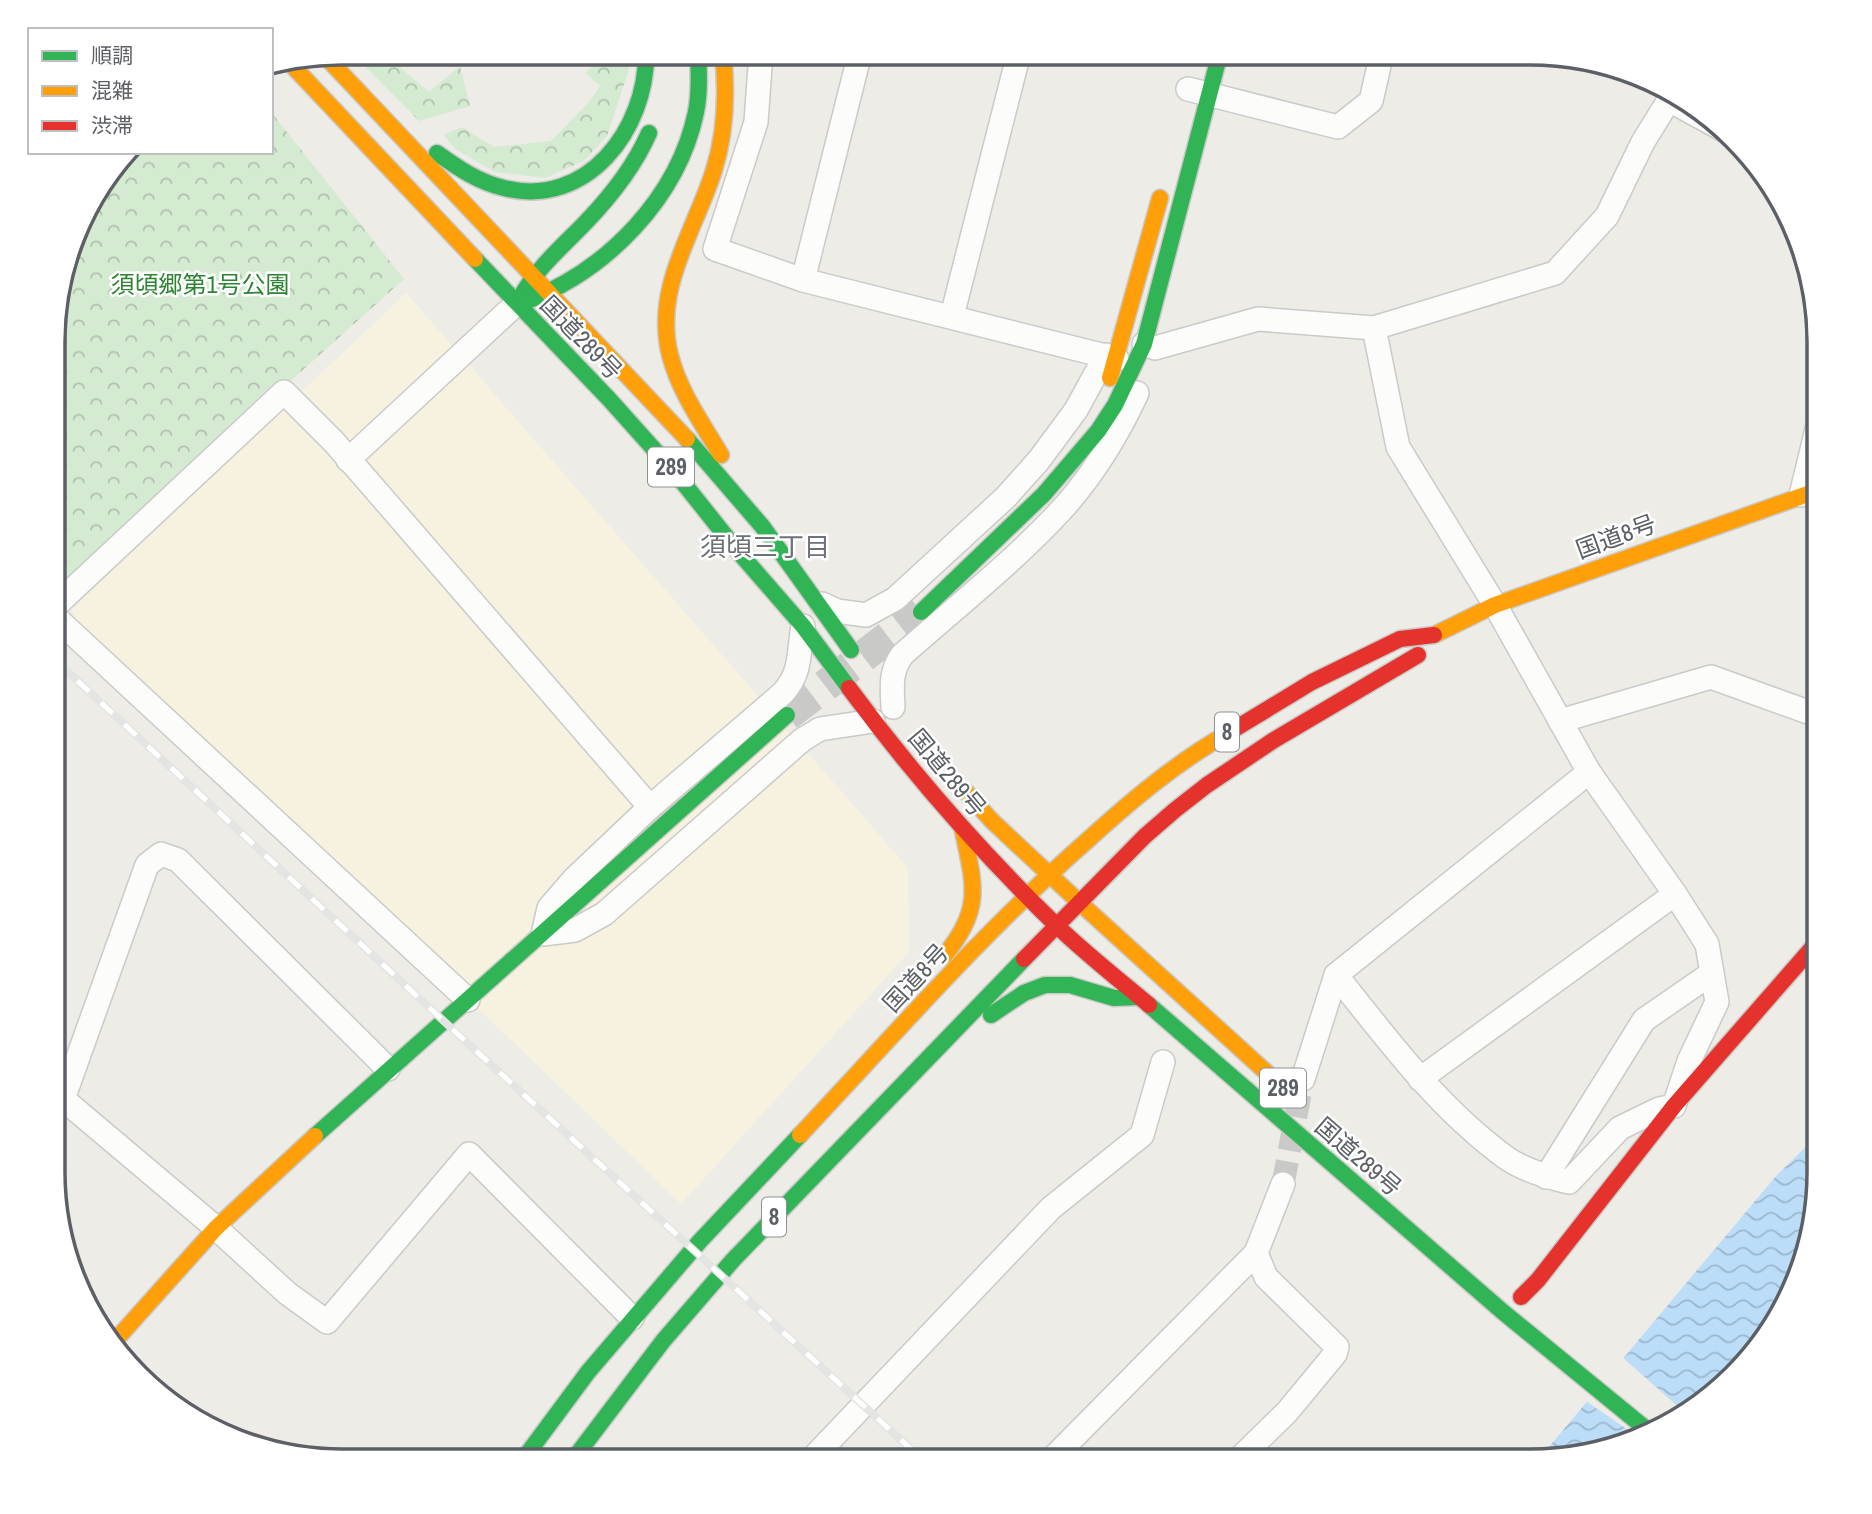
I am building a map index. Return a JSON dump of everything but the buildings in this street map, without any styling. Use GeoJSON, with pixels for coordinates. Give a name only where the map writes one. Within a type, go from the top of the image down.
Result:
{"type":"FeatureCollection","features":[{"type":"Feature","properties":{"kind":"main road","name":"国道289号"},"geometry":{"type":"LineString","coordinates":[[333,65],[634,380],[762,526],[862,665]]}},
{"type":"Feature","properties":{"kind":"main road"},"geometry":{"type":"LineString","coordinates":[[335,65],[460,171],[496,186],[533,191],[559,187],[583,177],[606,159],[624,137],[636,114],[644,85],[645,65]]}},
{"type":"Feature","properties":{"kind":"main road"},"geometry":{"type":"LineString","coordinates":[[660,65],[660,82]]}},
{"type":"Feature","properties":{"kind":"main road"},"geometry":{"type":"LineString","coordinates":[[516,304],[550,295],[593,266],[623,240],[646,212],[667,181],[684,147],[695,113],[698,65]]}},
{"type":"Feature","properties":{"kind":"main road"},"geometry":{"type":"LineString","coordinates":[[724,65],[726,107],[723,137],[714,172],[670,284],[666,332],[670,355],[681,381],[762,526]]}},
{"type":"Feature","properties":{"kind":"main road"},"geometry":{"type":"LineString","coordinates":[[921,612],[1044,494],[1098,431],[1150,346],[1193,91],[1211,65]]}},
{"type":"Feature","properties":{"kind":"main road","name":"国道289号"},"geometry":{"type":"LineString","coordinates":[[296,69],[516,304],[609,399],[677,475],[736,549],[803,626],[873,721],[962,827],[1027,896],[1138,997],[1532,1336],[1642,1426]]}},
{"type":"Feature","properties":{"kind":"main road"},"geometry":{"type":"LineString","coordinates":[[516,304],[532,275],[618,186],[640,157],[654,115]]}},
{"type":"Feature","properties":{"kind":"main road"},"geometry":{"type":"LineString","coordinates":[[1044,494],[1082,434],[1106,388],[1111,357],[1163,183]]}},
{"type":"Feature","properties":{"kind":"main road","name":"国道8号"},"geometry":{"type":"LineString","coordinates":[[531,1449],[588,1372],[699,1241],[1049,874],[1187,757],[1311,682],[1401,639],[1432,636],[1495,605],[1807,494]]}},
{"type":"Feature","properties":{"kind":"main road","name":"国道8号"},"geometry":{"type":"LineString","coordinates":[[581,1449],[663,1341],[733,1261],[1145,836],[1188,799],[1236,764],[1414,659],[1432,636]]}},
{"type":"Feature","properties":{"kind":"main road","name":"国道289号"},"geometry":{"type":"LineString","coordinates":[[877,686],[897,712]]}},
{"type":"Feature","properties":{"kind":"main road"},"geometry":{"type":"LineString","coordinates":[[119,1337],[216,1228],[388,1069],[787,715]]}},
{"type":"Feature","properties":{"kind":"main road","name":"国道289号"},"geometry":{"type":"LineString","coordinates":[[955,779],[992,821],[1080,903],[1300,1090]]}},
{"type":"Feature","properties":{"kind":"main road"},"geometry":{"type":"LineString","coordinates":[[935,966],[960,939],[971,916],[973,882],[962,827]]}},
{"type":"Feature","properties":{"kind":"main road"},"geometry":{"type":"LineString","coordinates":[[1521,1297],[1544,1273],[1674,1106],[1807,954]]}},
{"type":"Feature","properties":{"kind":"main road"},"geometry":{"type":"LineString","coordinates":[[969,1016],[991,1015],[1011,999],[1041,985],[1064,983],[1111,997],[1138,997]]}},
{"type":"Feature","properties":{"kind":"main road"},"geometry":{"type":"LineString","coordinates":[[884,1046],[901,1001]]}},
{"type":"Feature","properties":{"kind":"street"},"geometry":{"type":"LineString","coordinates":[[760,65],[756,122],[715,249],[803,280],[1111,357],[1040,460],[1006,497],[895,599],[866,615],[837,611],[819,603]]}},
{"type":"Feature","properties":{"kind":"street"},"geometry":{"type":"LineString","coordinates":[[803,280],[857,65]]}},
{"type":"Feature","properties":{"kind":"street"},"geometry":{"type":"LineString","coordinates":[[952,316],[1016,65]]}},
{"type":"Feature","properties":{"kind":"street"},"geometry":{"type":"LineString","coordinates":[[1193,91],[1338,127],[1371,101],[1379,65]]}},
{"type":"Feature","properties":{"kind":"street"},"geometry":{"type":"LineString","coordinates":[[897,712],[892,676],[902,655],[1033,537],[1065,505],[1094,469],[1119,431],[1150,346],[1258,319],[1374,328],[1555,273],[1607,216],[1643,142],[1668,101]]}},
{"type":"Feature","properties":{"kind":"street"},"geometry":{"type":"LineString","coordinates":[[348,460],[516,304]]}},
{"type":"Feature","properties":{"kind":"street"},"geometry":{"type":"LineString","coordinates":[[1336,975],[1438,1099],[1506,1158],[1546,1177],[1569,1182],[1620,1128],[1658,1109],[1674,1106],[1689,1061],[1717,1002],[1707,944],[1589,772],[1495,605],[1398,447],[1374,328]]}},
{"type":"Feature","properties":{"kind":"street"},"geometry":{"type":"LineString","coordinates":[[65,597],[284,392],[334,442],[650,807]]}},
{"type":"Feature","properties":{"kind":"street"},"geometry":{"type":"LineString","coordinates":[[65,626],[468,1000]]}},
{"type":"Feature","properties":{"kind":"street"},"geometry":{"type":"LineString","coordinates":[[803,626],[798,653],[799,669],[794,681],[777,699],[650,807],[574,879],[549,908],[543,934],[575,930],[604,914],[802,740],[820,729],[873,721]]}},
{"type":"Feature","properties":{"kind":"street"},"geometry":{"type":"LineString","coordinates":[[1560,721],[1711,677],[1807,712]]}},
{"type":"Feature","properties":{"kind":"street"},"geometry":{"type":"LineString","coordinates":[[1300,1090],[1336,975],[1589,772]]}},
{"type":"Feature","properties":{"kind":"street"},"geometry":{"type":"LineString","coordinates":[[65,1094],[147,865],[161,854],[178,860],[388,1069]]}},
{"type":"Feature","properties":{"kind":"street"},"geometry":{"type":"LineString","coordinates":[[1420,1079],[1675,894]]}},
{"type":"Feature","properties":{"kind":"street"},"geometry":{"type":"LineString","coordinates":[[1546,1177],[1644,1020],[1712,973]]}},
{"type":"Feature","properties":{"kind":"street"},"geometry":{"type":"LineString","coordinates":[[821,1449],[1051,1208],[1142,1135],[1163,1062]]}},
{"type":"Feature","properties":{"kind":"street"},"geometry":{"type":"LineString","coordinates":[[65,1102],[216,1228],[288,1293],[327,1322],[469,1154],[632,1318]]}},
{"type":"Feature","properties":{"kind":"street"},"geometry":{"type":"LineString","coordinates":[[1062,1449],[1256,1254],[1283,1184]]}},
{"type":"Feature","properties":{"kind":"street"},"geometry":{"type":"LineString","coordinates":[[1249,1449],[1287,1412],[1335,1354],[1337,1347],[1266,1277],[1256,1254]]}},
{"type":"Feature","properties":{"kind":"shaded area"},"geometry":{"type":"Polygon","coordinates":[[[406,293],[908,868],[909,952],[681,1204],[75,619],[72,609],[406,293]]]}},
{"type":"Feature","properties":{"kind":"green space"},"geometry":{"type":"Polygon","coordinates":[[[364,65],[397,65],[429,92],[460,66],[470,106],[419,121],[364,65]]]}},
{"type":"Feature","properties":{"kind":"green space"},"geometry":{"type":"Polygon","coordinates":[[[595,65],[629,65],[607,136],[584,161],[545,178],[495,172],[455,149],[444,135],[462,127],[494,147],[551,141],[588,103],[600,86],[585,73],[595,65]]]}},
{"type":"Feature","properties":{"kind":"green space","name":"須頃郷第1号公園"},"geometry":{"type":"Polygon","coordinates":[[[273,115],[404,279],[65,584],[65,324],[70,288],[79,253],[93,219],[111,188],[138,154],[273,154],[273,115]]]}},
{"type":"Feature","properties":{"kind":"water"},"geometry":{"type":"Polygon","coordinates":[[[1807,1146],[1805,1208],[1793,1261],[1770,1311],[1739,1355],[1699,1392],[1653,1421],[1602,1440],[1547,1449],[1776,1176],[1807,1146]]]}},
{"type":"Feature","properties":{"kind":"pier"},"geometry":{"type":"Polygon","coordinates":[[[1621,1356],[1678,1407],[1629,1431],[1583,1399],[1621,1356]]]}},
{"type":"Feature","properties":{"kind":"tunnel"},"geometry":{"type":"LineString","coordinates":[[787,715],[921,612]]}},
{"type":"Feature","properties":{"kind":"tunnel"},"geometry":{"type":"LineString","coordinates":[[1283,1184],[1303,1079]]}},
{"type":"Feature","properties":{"kind":"railway"},"geometry":{"type":"LineString","coordinates":[[65,669],[911,1449]]}},
{"type":"Feature","properties":{"kind":"traffic: fast"},"geometry":{"type":"LineString","coordinates":[[437,153],[477,178],[504,188],[534,191],[561,186],[586,175],[607,157],[623,135],[636,109],[644,81],[645,65]]}},
{"type":"Feature","properties":{"kind":"traffic: fast"},"geometry":{"type":"LineString","coordinates":[[527,301],[556,288],[611,250],[635,227],[656,201],[687,144],[696,112],[698,65]]}},
{"type":"Feature","properties":{"kind":"traffic: fast"},"geometry":{"type":"LineString","coordinates":[[921,612],[1044,494],[1098,431],[1115,405],[1144,344],[1217,65]]}},
{"type":"Feature","properties":{"kind":"traffic: fast"},"geometry":{"type":"LineString","coordinates":[[521,296],[543,266],[613,191],[649,133]]}},
{"type":"Feature","properties":{"kind":"traffic: fast"},"geometry":{"type":"LineString","coordinates":[[475,259],[609,399],[677,475],[736,549],[803,626],[849,688]]}},
{"type":"Feature","properties":{"kind":"traffic: fast"},"geometry":{"type":"LineString","coordinates":[[687,439],[762,526],[851,650]]}},
{"type":"Feature","properties":{"kind":"traffic: fast"},"geometry":{"type":"LineString","coordinates":[[315,1136],[787,715]]}},
{"type":"Feature","properties":{"kind":"traffic: fast"},"geometry":{"type":"LineString","coordinates":[[581,1449],[663,1341],[733,1260],[1024,959]]}},
{"type":"Feature","properties":{"kind":"traffic: fast"},"geometry":{"type":"LineString","coordinates":[[991,1015],[1024,993],[1045,985],[1070,985],[1114,998],[1138,997]]}},
{"type":"Feature","properties":{"kind":"traffic: fast"},"geometry":{"type":"LineString","coordinates":[[1149,1005],[1503,1312],[1642,1426]]}},
{"type":"Feature","properties":{"kind":"traffic: fast"},"geometry":{"type":"LineString","coordinates":[[531,1449],[588,1372],[700,1241],[800,1135]]}},
{"type":"Feature","properties":{"kind":"traffic: slow"},"geometry":{"type":"LineString","coordinates":[[333,65],[687,439]]}},
{"type":"Feature","properties":{"kind":"traffic: slow"},"geometry":{"type":"LineString","coordinates":[[721,455],[679,381],[670,355],[666,330],[671,283],[706,193],[721,141],[725,97],[724,65]]}},
{"type":"Feature","properties":{"kind":"traffic: slow"},"geometry":{"type":"LineString","coordinates":[[295,69],[475,259]]}},
{"type":"Feature","properties":{"kind":"traffic: slow"},"geometry":{"type":"LineString","coordinates":[[1110,378],[1160,198]]}},
{"type":"Feature","properties":{"kind":"traffic: slow"},"geometry":{"type":"LineString","coordinates":[[1434,635],[1495,605],[1807,494]]}},
{"type":"Feature","properties":{"kind":"traffic: slow"},"geometry":{"type":"LineString","coordinates":[[800,1135],[941,984],[1051,874],[1156,782],[1228,733]]}},
{"type":"Feature","properties":{"kind":"traffic: slow"},"geometry":{"type":"LineString","coordinates":[[966,792],[992,821],[1080,903],[1288,1092]]}},
{"type":"Feature","properties":{"kind":"traffic: slow"},"geometry":{"type":"LineString","coordinates":[[944,956],[965,924],[973,895],[962,827]]}},
{"type":"Feature","properties":{"kind":"traffic: slow"},"geometry":{"type":"LineString","coordinates":[[119,1337],[216,1228],[315,1136]]}},
{"type":"Feature","properties":{"kind":"traffic: jam"},"geometry":{"type":"LineString","coordinates":[[1228,733],[1312,682],[1400,639],[1434,635]]}},
{"type":"Feature","properties":{"kind":"traffic: jam"},"geometry":{"type":"LineString","coordinates":[[1024,959],[1145,836],[1207,785],[1274,740],[1418,655]]}},
{"type":"Feature","properties":{"kind":"traffic: jam"},"geometry":{"type":"LineString","coordinates":[[849,688],[922,781],[1001,869],[1067,935],[1149,1005]]}},
{"type":"Feature","properties":{"kind":"traffic: jam"},"geometry":{"type":"LineString","coordinates":[[1521,1297],[1538,1280],[1674,1106],[1807,954]]}},
{"type":"Feature","properties":{"kind":"district","name":"須頃三丁目"},"geometry":{"type":"Point","coordinates":[765,547]}}]}
